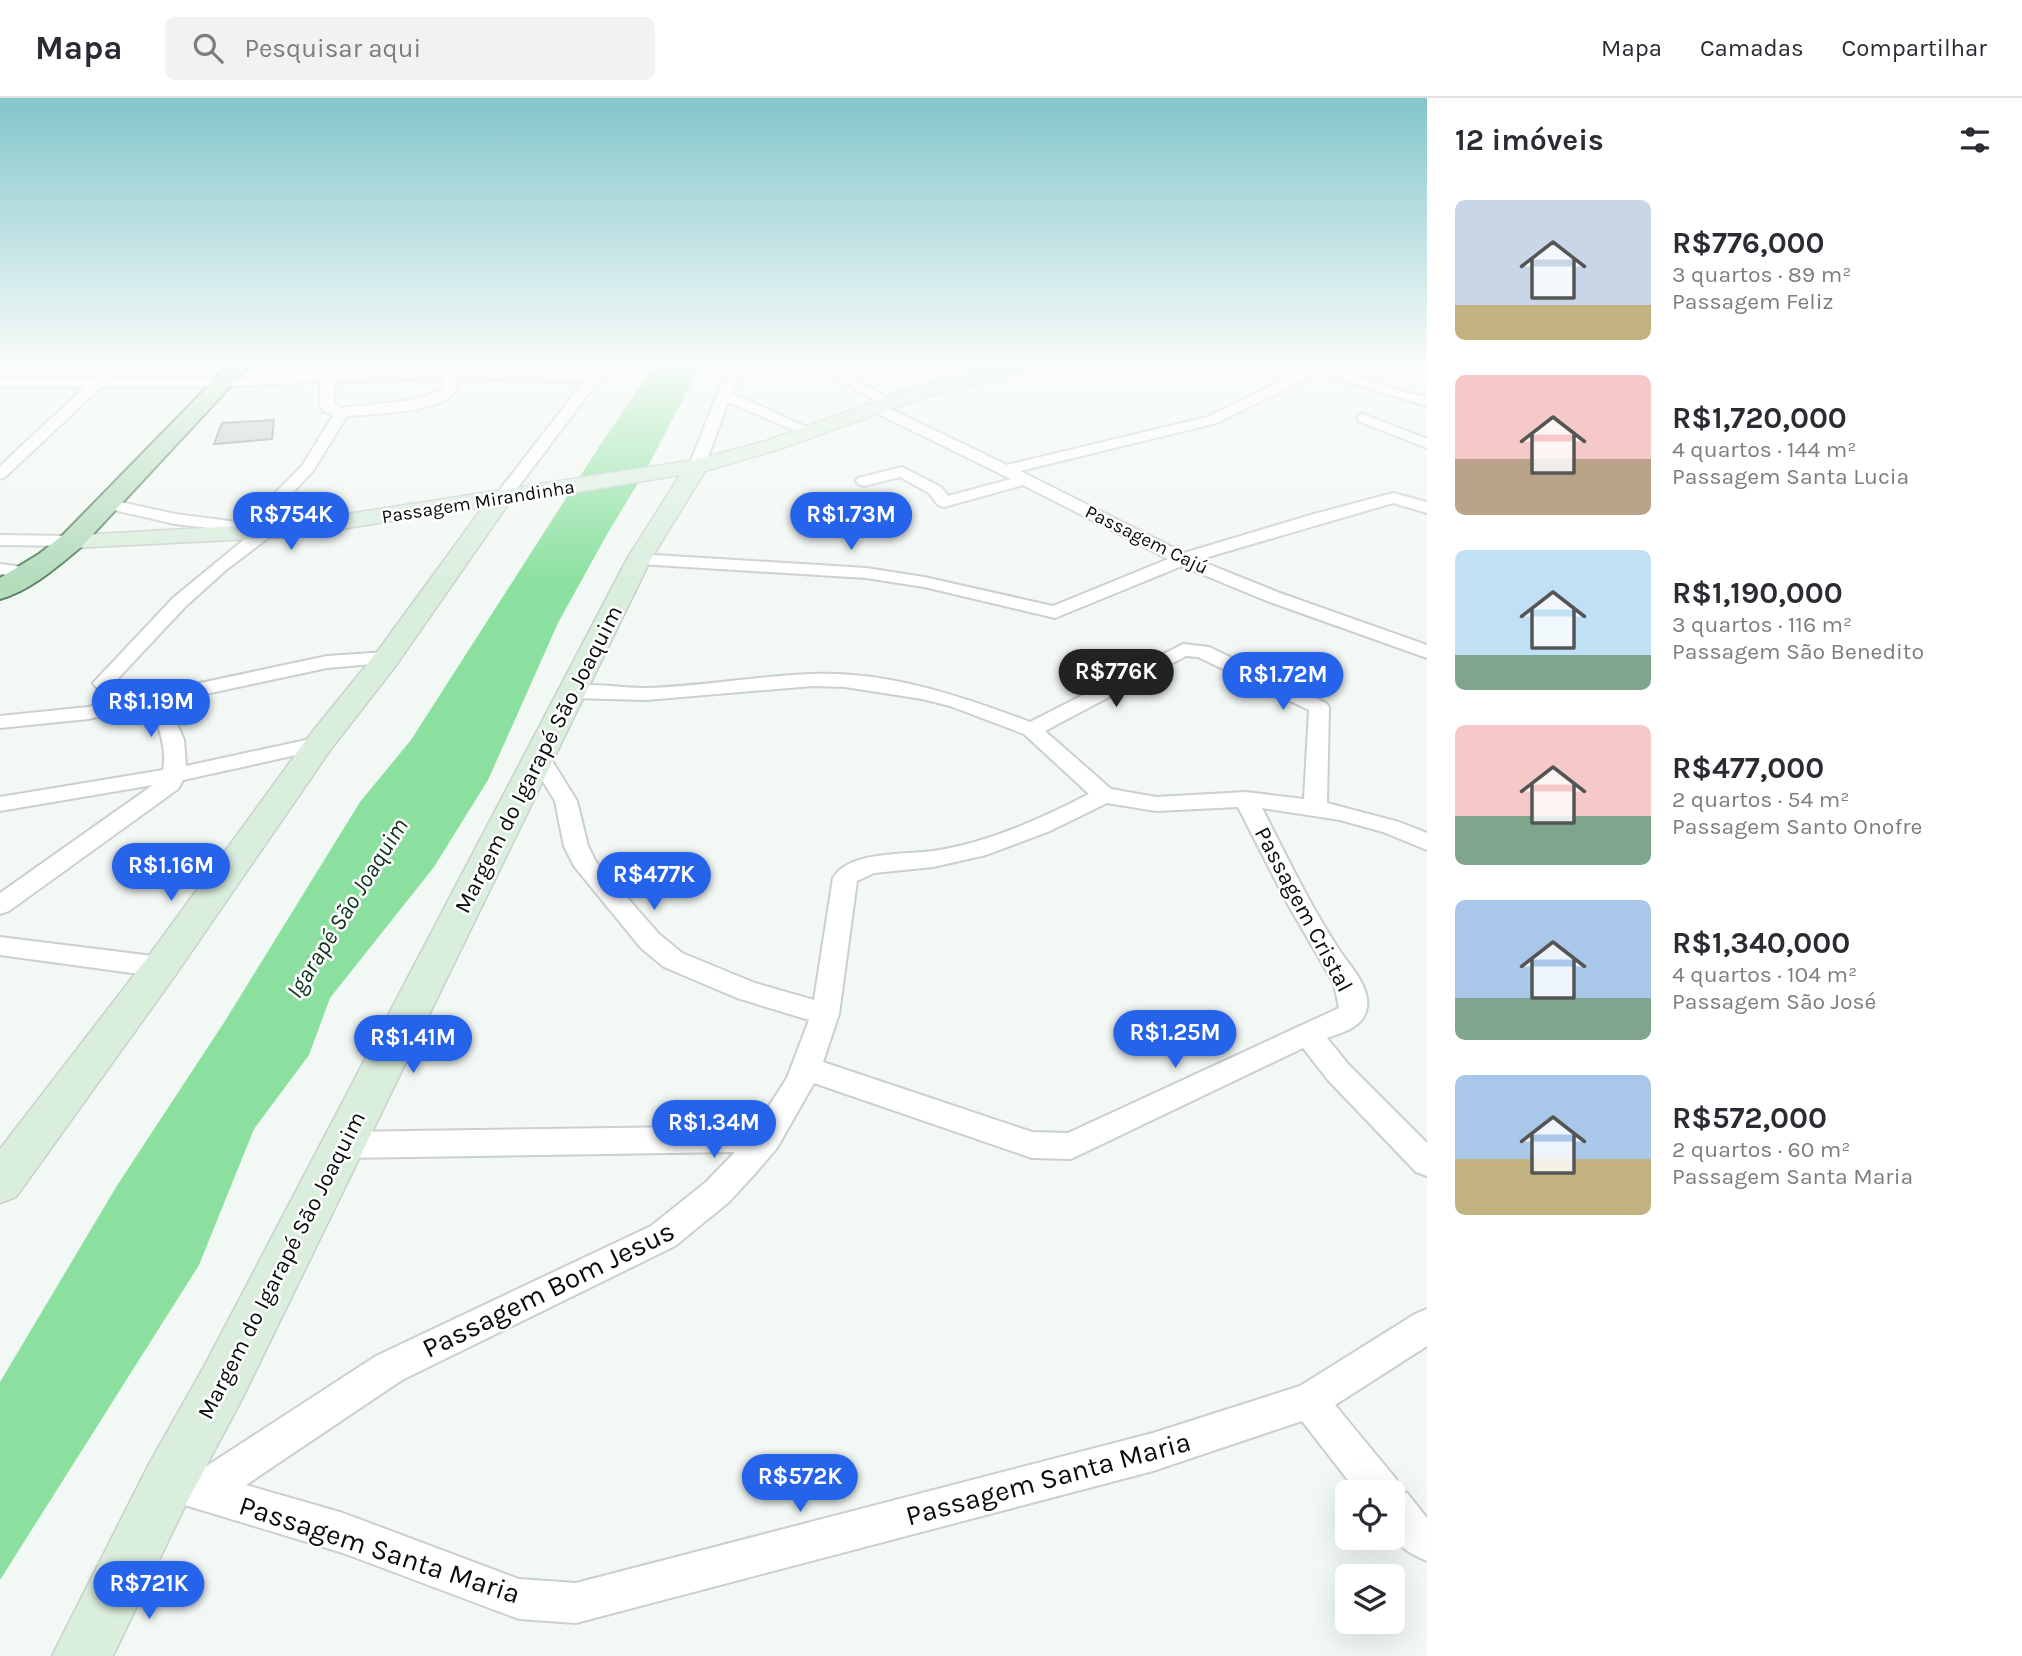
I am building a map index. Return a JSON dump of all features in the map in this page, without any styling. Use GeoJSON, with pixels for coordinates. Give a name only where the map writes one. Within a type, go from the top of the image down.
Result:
{"type":"FeatureCollection","features":[{"type":"Feature","properties":{"kind":"main road"},"geometry":{"type":"LineString","coordinates":[[0,590],[30,573],[72,541],[172,436]]}},
{"type":"Feature","properties":{"kind":"street"},"geometry":{"type":"LineString","coordinates":[[0,474],[40,436]]}},
{"type":"Feature","properties":{"kind":"street"},"geometry":{"type":"LineString","coordinates":[[103,683],[203,578],[257,529],[308,468],[328,436]]}},
{"type":"Feature","properties":{"kind":"street"},"geometry":{"type":"LineString","coordinates":[[4,1173],[161,967],[320,743],[387,658],[549,436]]}},
{"type":"Feature","properties":{"kind":"street"},"geometry":{"type":"LineString","coordinates":[[690,467],[705,436]]}},
{"type":"Feature","properties":{"kind":"street","name":"Passagem Mirandinha"},"geometry":{"type":"LineString","coordinates":[[72,541],[338,524],[690,467],[797,436]]}},
{"type":"Feature","properties":{"kind":"street","name":"Passagem Cajú"},"geometry":{"type":"LineString","coordinates":[[942,436],[1183,559],[1277,598],[1427,652]]}},
{"type":"Feature","properties":{"kind":"street"},"geometry":{"type":"LineString","coordinates":[[1007,469],[1148,436]]}},
{"type":"Feature","properties":{"kind":"street"},"geometry":{"type":"LineString","coordinates":[[1407,436],[1427,444]]}},
{"type":"Feature","properties":{"kind":"street","name":"Margem do Igarapé São Joaquim"},"geometry":{"type":"LineString","coordinates":[[82,1656],[121,1581],[185,1487],[224,1381],[538,756],[574,692],[639,559],[690,467]]}},
{"type":"Feature","properties":{"kind":"street"},"geometry":{"type":"LineString","coordinates":[[864,481],[902,472],[935,490],[944,502],[1027,479]]}},
{"type":"Feature","properties":{"kind":"street"},"geometry":{"type":"LineString","coordinates":[[639,559],[866,573],[924,582],[1048,611],[1061,610],[1122,582],[1183,559],[1320,517],[1393,498],[1427,508]]}},
{"type":"Feature","properties":{"kind":"street"},"geometry":{"type":"LineString","coordinates":[[107,504],[175,519],[257,529]]}},
{"type":"Feature","properties":{"kind":"street"},"geometry":{"type":"LineString","coordinates":[[0,540],[72,541]]}},
{"type":"Feature","properties":{"kind":"street"},"geometry":{"type":"LineString","coordinates":[[0,569],[30,573]]}},
{"type":"Feature","properties":{"kind":"street"},"geometry":{"type":"LineString","coordinates":[[1031,730],[1183,650],[1202,651],[1320,707],[1315,808]]}},
{"type":"Feature","properties":{"kind":"street"},"geometry":{"type":"LineString","coordinates":[[0,722],[66,717],[327,662],[387,658]]}},
{"type":"Feature","properties":{"kind":"street"},"geometry":{"type":"LineString","coordinates":[[574,692],[646,694],[773,682],[845,681],[923,692],[1031,730],[1104,795],[1156,804],[1246,799],[1315,808],[1391,827],[1426,839]]}},
{"type":"Feature","properties":{"kind":"street"},"geometry":{"type":"LineString","coordinates":[[0,905],[38,875],[170,784],[174,775],[175,746],[155,697]]}},
{"type":"Feature","properties":{"kind":"street"},"geometry":{"type":"LineString","coordinates":[[0,804],[174,775],[320,743]]}},
{"type":"Feature","properties":{"kind":"street"},"geometry":{"type":"LineString","coordinates":[[538,756],[566,801],[576,846],[586,866],[650,941],[673,960],[747,992],[825,1014]]}},
{"type":"Feature","properties":{"kind":"street","name":"Passagem Bom Jesus"},"geometry":{"type":"LineString","coordinates":[[185,1487],[389,1368],[663,1236],[729,1183],[766,1139],[808,1069],[825,1014],[845,878],[849,873],[866,867],[962,854],[996,846],[1056,821],[1104,795]]}},
{"type":"Feature","properties":{"kind":"street","name":"Passagem Cristal"},"geometry":{"type":"LineString","coordinates":[[808,1069],[1032,1145],[1071,1146],[1307,1033],[1348,1018],[1353,1010],[1353,999],[1346,981],[1312,928],[1246,799]]}},
{"type":"Feature","properties":{"kind":"street"},"geometry":{"type":"LineString","coordinates":[[0,946],[161,967]]}},
{"type":"Feature","properties":{"kind":"street"},"geometry":{"type":"LineString","coordinates":[[1307,1033],[1338,1072],[1427,1163]]}},
{"type":"Feature","properties":{"kind":"street"},"geometry":{"type":"LineString","coordinates":[[342,1145],[766,1139]]}},
{"type":"Feature","properties":{"kind":"street","name":"Passagem Santa Maria"},"geometry":{"type":"LineString","coordinates":[[185,1487],[343,1533],[519,1599],[576,1603],[1153,1452],[1309,1401],[1427,1326]]}},
{"type":"Feature","properties":{"kind":"street"},"geometry":{"type":"LineString","coordinates":[[1309,1401],[1372,1480]]}},
{"type":"Feature","properties":{"kind":"street"},"geometry":{"type":"LineString","coordinates":[[1405,1521],[1418,1536],[1427,1541]]}},
{"type":"Feature","properties":{"kind":"street"},"geometry":{"type":"LineString","coordinates":[[115,1656],[121,1581]]}},
{"type":"Feature","properties":{"kind":"water","name":"Igarapé São Joaquim"},"geometry":{"type":"Polygon","coordinates":[[[606,436],[664,436],[558,623],[488,780],[434,867],[330,998],[309,1055],[254,1129],[199,1265],[0,1580],[0,1382],[118,1184],[225,1021],[360,802],[411,740],[606,436]]]}},
{"type":"Feature","properties":{"kind":"building"},"geometry":{"type":"Polygon","coordinates":[[[217,436],[272,436],[272,439],[214,444],[217,436]]]}}]}
